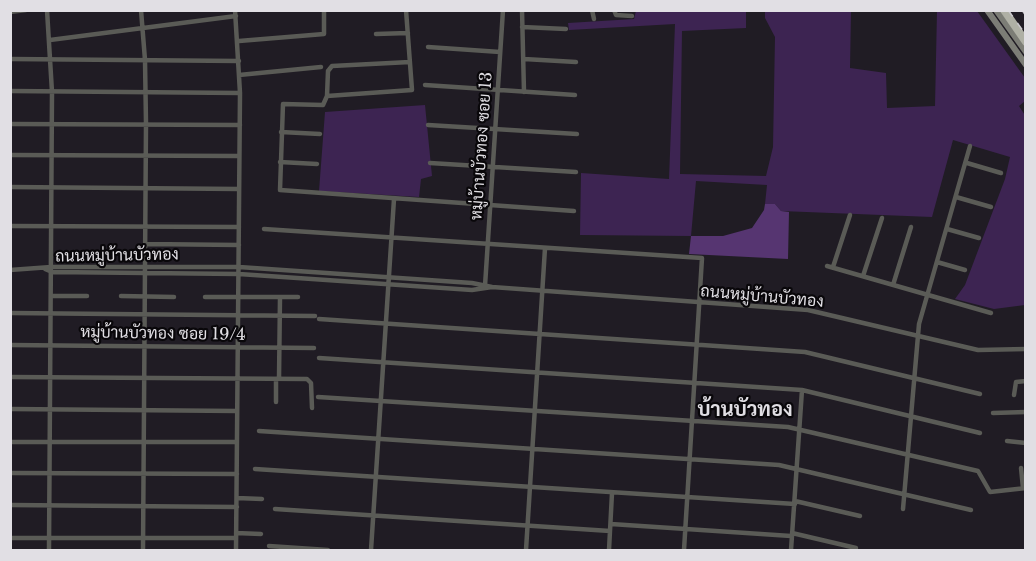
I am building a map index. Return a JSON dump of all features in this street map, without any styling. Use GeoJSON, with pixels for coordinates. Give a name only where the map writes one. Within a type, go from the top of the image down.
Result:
{"type":"FeatureCollection","features":[{"type":"Feature","properties":{"kind":"highway"},"geometry":{"type":"LineString","coordinates":[[1004,10],[1026,42]]}},
{"type":"Feature","properties":{"kind":"main road"},"geometry":{"type":"LineString","coordinates":[[987,10],[1026,65]]}},
{"type":"Feature","properties":{"kind":"main road"},"geometry":{"type":"LineString","coordinates":[[996,10],[1026,52]]}},
{"type":"Feature","properties":{"kind":"street"},"geometry":{"type":"LineString","coordinates":[[10,12],[26,10]]}},
{"type":"Feature","properties":{"kind":"street"},"geometry":{"type":"LineString","coordinates":[[46,10],[50,40],[52,92],[49,550]]}},
{"type":"Feature","properties":{"kind":"street"},"geometry":{"type":"LineString","coordinates":[[141,10],[146,60],[143,550]]}},
{"type":"Feature","properties":{"kind":"street"},"geometry":{"type":"LineString","coordinates":[[239,41],[324,34],[324,10]]}},
{"type":"Feature","properties":{"kind":"street"},"geometry":{"type":"LineString","coordinates":[[327,96],[408,92],[412,87],[406,10]]}},
{"type":"Feature","properties":{"kind":"street","name":"หมู่บ้านบัวทอง ซอย 13"},"geometry":{"type":"LineString","coordinates":[[485,287],[503,10]]}},
{"type":"Feature","properties":{"kind":"street"},"geometry":{"type":"LineString","coordinates":[[522,10],[524,92]]}},
{"type":"Feature","properties":{"kind":"street"},"geometry":{"type":"LineString","coordinates":[[592,10],[594,19]]}},
{"type":"Feature","properties":{"kind":"street"},"geometry":{"type":"LineString","coordinates":[[614,10],[618,16],[632,16]]}},
{"type":"Feature","properties":{"kind":"street"},"geometry":{"type":"LineString","coordinates":[[50,40],[235,13],[239,41],[240,93],[236,550]]}},
{"type":"Feature","properties":{"kind":"street"},"geometry":{"type":"LineString","coordinates":[[522,27],[566,29]]}},
{"type":"Feature","properties":{"kind":"street"},"geometry":{"type":"LineString","coordinates":[[376,34],[408,33]]}},
{"type":"Feature","properties":{"kind":"street"},"geometry":{"type":"LineString","coordinates":[[428,47],[500,52]]}},
{"type":"Feature","properties":{"kind":"street"},"geometry":{"type":"LineString","coordinates":[[10,59],[239,61]]}},
{"type":"Feature","properties":{"kind":"street"},"geometry":{"type":"LineString","coordinates":[[524,59],[576,62]]}},
{"type":"Feature","properties":{"kind":"street"},"geometry":{"type":"LineString","coordinates":[[410,62],[332,66],[328,71],[327,96],[323,105],[283,104],[279,188],[282,191],[574,211]]}},
{"type":"Feature","properties":{"kind":"street"},"geometry":{"type":"LineString","coordinates":[[239,75],[321,67]]}},
{"type":"Feature","properties":{"kind":"street"},"geometry":{"type":"LineString","coordinates":[[425,85],[575,95]]}},
{"type":"Feature","properties":{"kind":"street"},"geometry":{"type":"LineString","coordinates":[[10,92],[240,93]]}},
{"type":"Feature","properties":{"kind":"street"},"geometry":{"type":"LineString","coordinates":[[10,124],[240,125]]}},
{"type":"Feature","properties":{"kind":"street"},"geometry":{"type":"LineString","coordinates":[[428,125],[577,134]]}},
{"type":"Feature","properties":{"kind":"street"},"geometry":{"type":"LineString","coordinates":[[281,132],[320,134]]}},
{"type":"Feature","properties":{"kind":"street"},"geometry":{"type":"LineString","coordinates":[[903,509],[918,335],[970,146]]}},
{"type":"Feature","properties":{"kind":"street"},"geometry":{"type":"LineString","coordinates":[[10,155],[239,156]]}},
{"type":"Feature","properties":{"kind":"street"},"geometry":{"type":"LineString","coordinates":[[280,162],[317,164]]}},
{"type":"Feature","properties":{"kind":"street"},"geometry":{"type":"LineString","coordinates":[[430,163],[576,172]]}},
{"type":"Feature","properties":{"kind":"street"},"geometry":{"type":"LineString","coordinates":[[967,163],[1001,173]]}},
{"type":"Feature","properties":{"kind":"street"},"geometry":{"type":"LineString","coordinates":[[10,187],[239,189]]}},
{"type":"Feature","properties":{"kind":"street"},"geometry":{"type":"LineString","coordinates":[[956,197],[991,207]]}},
{"type":"Feature","properties":{"kind":"street"},"geometry":{"type":"LineString","coordinates":[[371,550],[394,199]]}},
{"type":"Feature","properties":{"kind":"street"},"geometry":{"type":"LineString","coordinates":[[850,215],[830,267],[991,313]]}},
{"type":"Feature","properties":{"kind":"street"},"geometry":{"type":"LineString","coordinates":[[863,276],[882,218]]}},
{"type":"Feature","properties":{"kind":"street"},"geometry":{"type":"LineString","coordinates":[[10,226],[239,227]]}},
{"type":"Feature","properties":{"kind":"street"},"geometry":{"type":"LineString","coordinates":[[893,285],[911,227]]}},
{"type":"Feature","properties":{"kind":"street"},"geometry":{"type":"LineString","coordinates":[[264,229],[702,258],[684,550]]}},
{"type":"Feature","properties":{"kind":"street"},"geometry":{"type":"LineString","coordinates":[[947,229],[979,238]]}},
{"type":"Feature","properties":{"kind":"street"},"geometry":{"type":"LineString","coordinates":[[145,244],[239,245]]}},
{"type":"Feature","properties":{"kind":"street"},"geometry":{"type":"LineString","coordinates":[[526,550],[545,248]]}},
{"type":"Feature","properties":{"kind":"street"},"geometry":{"type":"LineString","coordinates":[[937,262],[965,270]]}},
{"type":"Feature","properties":{"kind":"street","name":"ถนนหมู่บ้านบัวทอง"},"geometry":{"type":"LineString","coordinates":[[145,270],[239,267],[389,277],[485,287]]}},
{"type":"Feature","properties":{"kind":"street","name":"ถนนหมู่บ้านบัวทอง"},"geometry":{"type":"LineString","coordinates":[[10,270],[145,270],[239,274],[388,284],[492,287],[808,310],[983,350],[1026,349]]}},
{"type":"Feature","properties":{"kind":"street"},"geometry":{"type":"LineString","coordinates":[[52,296],[87,296]]}},
{"type":"Feature","properties":{"kind":"street"},"geometry":{"type":"LineString","coordinates":[[121,296],[174,297]]}},
{"type":"Feature","properties":{"kind":"street"},"geometry":{"type":"LineString","coordinates":[[205,297],[298,297]]}},
{"type":"Feature","properties":{"kind":"street"},"geometry":{"type":"LineString","coordinates":[[276,402],[280,347],[280,297]]}},
{"type":"Feature","properties":{"kind":"street"},"geometry":{"type":"LineString","coordinates":[[10,313],[280,315],[805,352],[980,394]]}},
{"type":"Feature","properties":{"kind":"street","name":"หมู่บ้านบัวทอง ซอย 19/4"},"geometry":{"type":"LineString","coordinates":[[10,345],[314,348]]}},
{"type":"Feature","properties":{"kind":"street"},"geometry":{"type":"LineString","coordinates":[[320,358],[802,390],[980,433]]}},
{"type":"Feature","properties":{"kind":"street"},"geometry":{"type":"LineString","coordinates":[[10,377],[310,379],[312,408]]}},
{"type":"Feature","properties":{"kind":"street"},"geometry":{"type":"LineString","coordinates":[[1014,395],[1016,382],[1026,381]]}},
{"type":"Feature","properties":{"kind":"street"},"geometry":{"type":"LineString","coordinates":[[791,550],[802,390]]}},
{"type":"Feature","properties":{"kind":"street"},"geometry":{"type":"LineString","coordinates":[[318,397],[799,429],[978,471],[990,492],[1024,488],[1021,468]]}},
{"type":"Feature","properties":{"kind":"street"},"geometry":{"type":"LineString","coordinates":[[10,409],[237,411]]}},
{"type":"Feature","properties":{"kind":"street"},"geometry":{"type":"LineString","coordinates":[[993,413],[1026,412]]}},
{"type":"Feature","properties":{"kind":"street"},"geometry":{"type":"LineString","coordinates":[[259,431],[797,467],[971,510]]}},
{"type":"Feature","properties":{"kind":"street"},"geometry":{"type":"LineString","coordinates":[[1007,441],[1026,443]]}},
{"type":"Feature","properties":{"kind":"street"},"geometry":{"type":"LineString","coordinates":[[10,442],[237,442]]}},
{"type":"Feature","properties":{"kind":"street"},"geometry":{"type":"LineString","coordinates":[[255,469],[612,493],[795,502],[860,516]]}},
{"type":"Feature","properties":{"kind":"street"},"geometry":{"type":"LineString","coordinates":[[10,473],[237,474]]}},
{"type":"Feature","properties":{"kind":"street"},"geometry":{"type":"LineString","coordinates":[[609,550],[612,493]]}},
{"type":"Feature","properties":{"kind":"street"},"geometry":{"type":"LineString","coordinates":[[237,498],[262,499]]}},
{"type":"Feature","properties":{"kind":"street"},"geometry":{"type":"LineString","coordinates":[[10,505],[237,507]]}},
{"type":"Feature","properties":{"kind":"street"},"geometry":{"type":"LineString","coordinates":[[275,509],[527,525],[792,534],[856,548]]}},
{"type":"Feature","properties":{"kind":"street"},"geometry":{"type":"LineString","coordinates":[[10,538],[144,538],[261,534]]}},
{"type":"Feature","properties":{"kind":"street"},"geometry":{"type":"LineString","coordinates":[[269,546],[328,550]]}},
{"type":"Feature","properties":{"kind":"shaded area"},"geometry":{"type":"Polygon","coordinates":[[[636,11],[746,11],[746,28],[682,31],[680,174],[766,176],[773,147],[775,37],[765,18],[765,11],[851,11],[850,68],[886,73],[887,108],[935,106],[937,11],[977,11],[1025,78],[1025,101],[1019,106],[1026,117],[1025,305],[994,309],[955,299],[965,285],[1005,179],[1010,157],[953,140],[932,217],[781,211],[775,204],[765,204],[767,185],[696,181],[691,236],[580,235],[581,173],[669,179],[675,24],[569,30],[568,23],[634,19],[636,11]]]}},
{"type":"Feature","properties":{"kind":"shaded area"},"geometry":{"type":"Polygon","coordinates":[[[425,105],[432,176],[421,179],[419,197],[319,191],[325,112],[425,105]]]}},
{"type":"Feature","properties":{"kind":"shaded area"},"geometry":{"type":"Polygon","coordinates":[[[765,204],[775,204],[781,211],[789,212],[788,259],[689,254],[691,236],[723,236],[752,228],[764,210],[765,204]]]}},
{"type":"Feature","properties":{"kind":"railway"},"geometry":{"type":"LineString","coordinates":[[1008,10],[1026,35]]}},
{"type":"Feature","properties":{"kind":"railway"},"geometry":{"type":"LineString","coordinates":[[1022,10],[1026,16]]}},
{"type":"Feature","properties":{"kind":"district","name":"บ้านบัวทอง"},"geometry":{"type":"Point","coordinates":[745,410]}}]}
